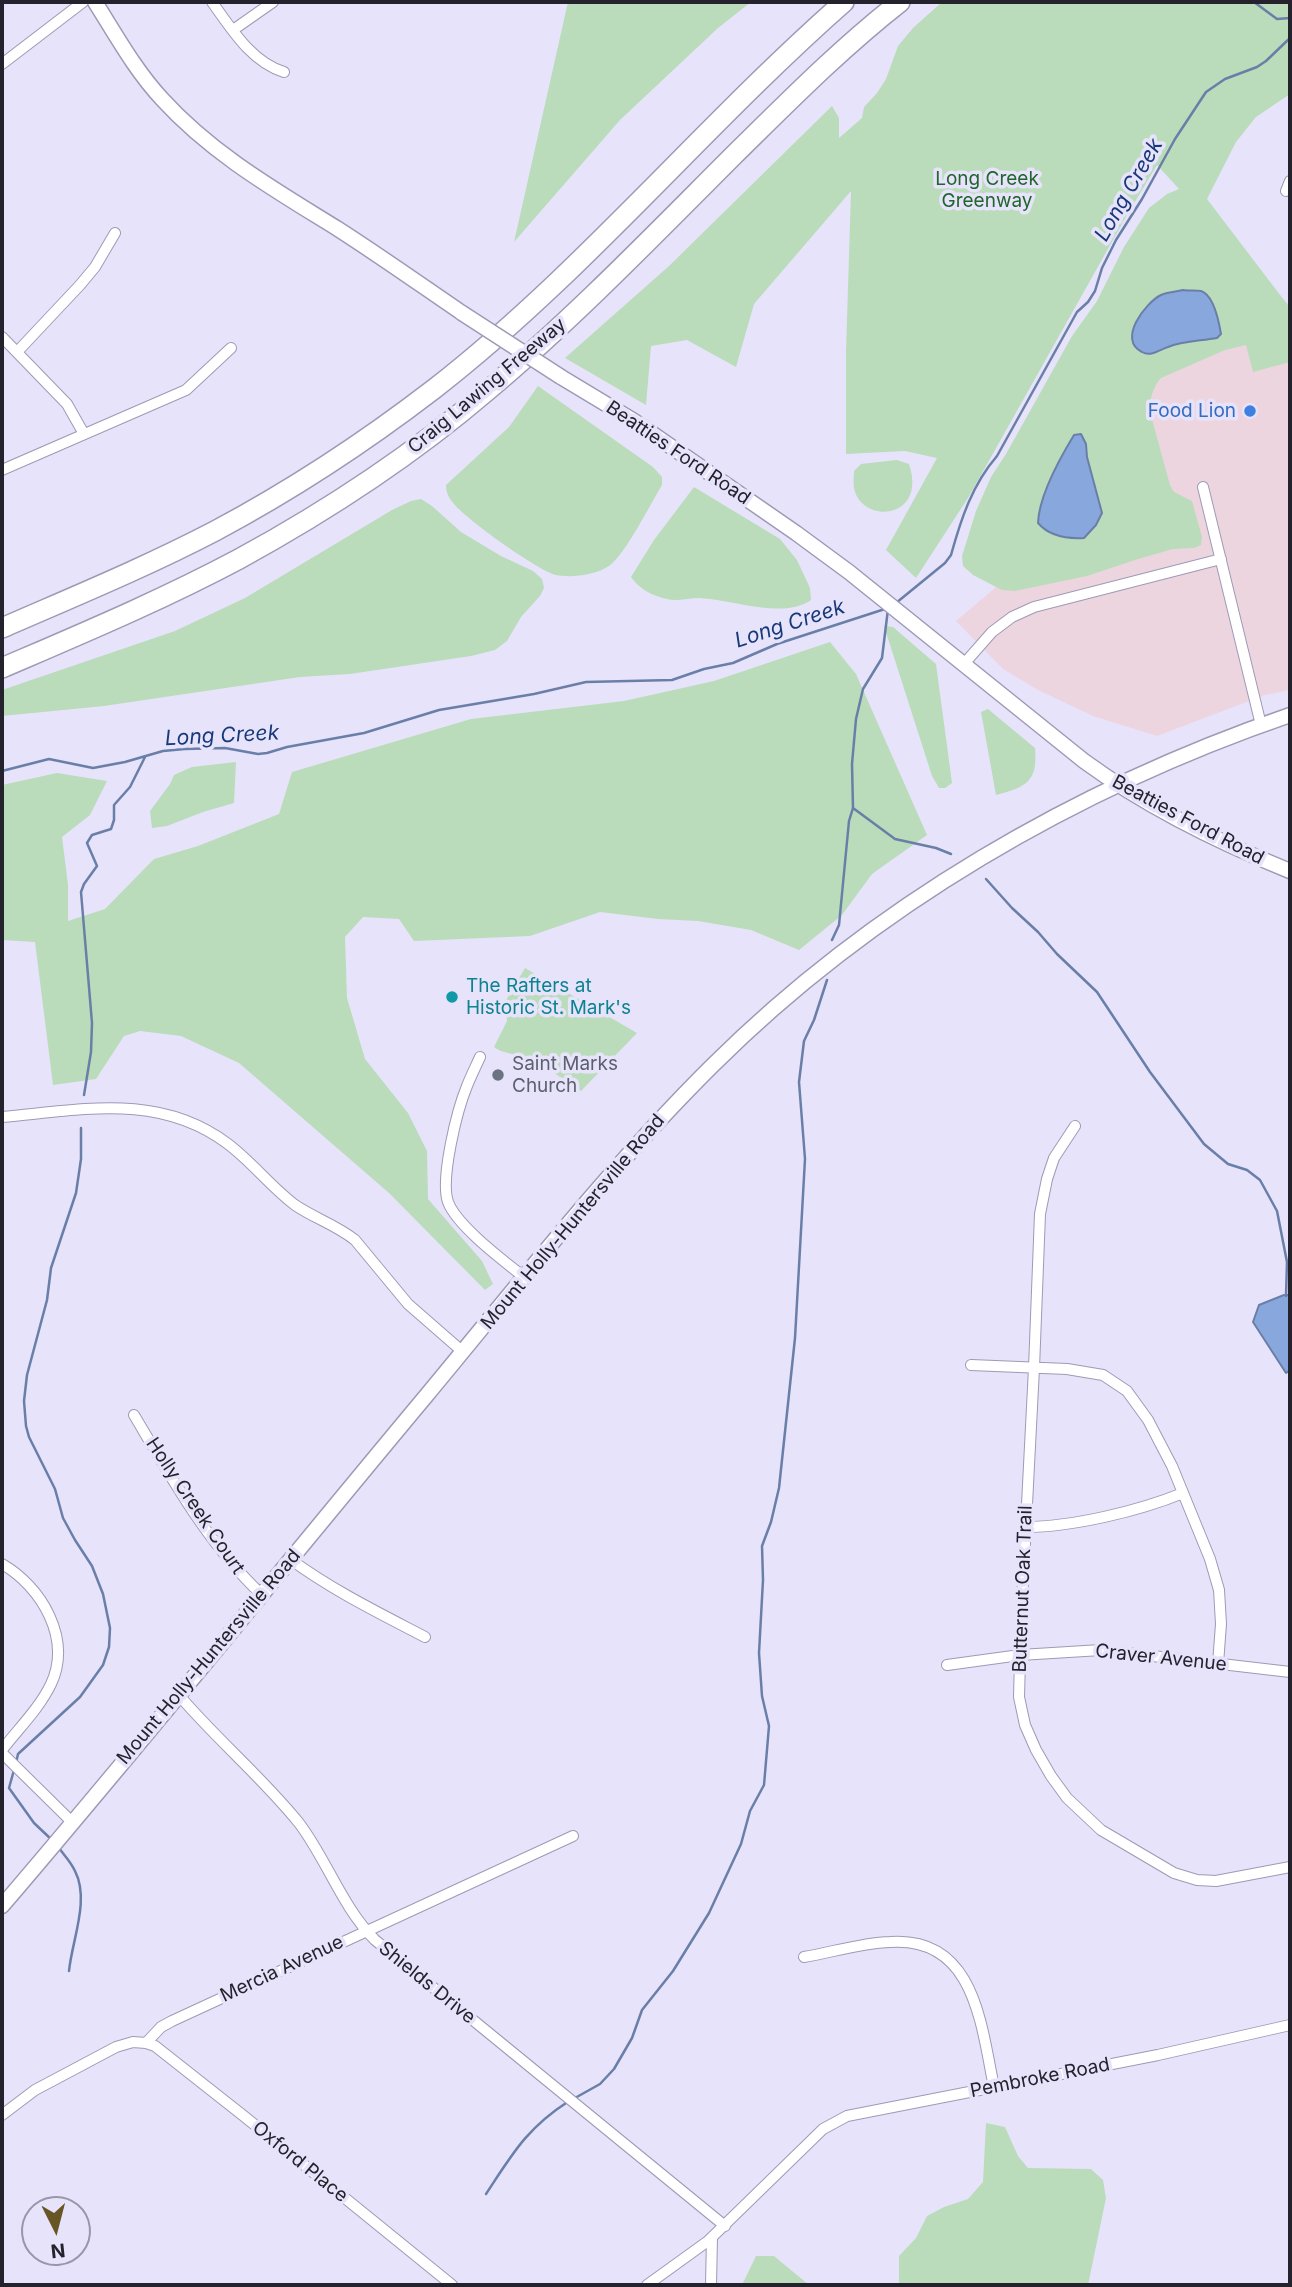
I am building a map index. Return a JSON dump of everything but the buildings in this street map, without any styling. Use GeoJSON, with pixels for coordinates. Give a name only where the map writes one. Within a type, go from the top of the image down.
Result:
{"type":"FeatureCollection","features":[{"type":"Feature","properties":{"kind":"highway","name":"Craig Lawing Freeway"},"geometry":{"type":"LineString","coordinates":[[2,628],[95,588],[215,531],[313,474],[396,418],[436,388],[529,307],[771,68],[844,2]]}},
{"type":"Feature","properties":{"kind":"highway","name":"Craig Lawing Freeway"},"geometry":{"type":"LineString","coordinates":[[2,668],[238,559],[369,481],[430,437],[485,393],[590,298],[826,65],[900,2]]}},
{"type":"Feature","properties":{"kind":"main road","name":"Beatties Ford Road"},"geometry":{"type":"LineString","coordinates":[[95,2],[135,66],[161,98],[214,148],[258,180],[341,231],[561,377],[634,421],[796,533],[1117,785],[1210,836],[1290,871]]}},
{"type":"Feature","properties":{"kind":"main road","name":"Mount Holly-Huntersville Road"},"geometry":{"type":"LineString","coordinates":[[2,1906],[524,1277],[625,1158],[714,1063],[788,997],[876,928],[953,876],[1117,785],[1290,715]]}},
{"type":"Feature","properties":{"kind":"street"},"geometry":{"type":"LineString","coordinates":[[2,64],[83,2]]}},
{"type":"Feature","properties":{"kind":"street"},"geometry":{"type":"LineString","coordinates":[[212,2],[258,59],[284,72]]}},
{"type":"Feature","properties":{"kind":"street"},"geometry":{"type":"LineString","coordinates":[[233,30],[273,2]]}},
{"type":"Feature","properties":{"kind":"street"},"geometry":{"type":"LineString","coordinates":[[17,352],[95,267],[115,233]]}},
{"type":"Feature","properties":{"kind":"street"},"geometry":{"type":"LineString","coordinates":[[2,337],[67,404],[84,434]]}},
{"type":"Feature","properties":{"kind":"street"},"geometry":{"type":"LineString","coordinates":[[2,470],[186,390],[231,348]]}},
{"type":"Feature","properties":{"kind":"street"},"geometry":{"type":"LineString","coordinates":[[1203,487],[1261,725]]}},
{"type":"Feature","properties":{"kind":"street"},"geometry":{"type":"LineString","coordinates":[[963,665],[992,632],[1012,617],[1034,607],[1221,559]]}},
{"type":"Feature","properties":{"kind":"street"},"geometry":{"type":"LineString","coordinates":[[480,1057],[466,1087],[457,1120],[445,1179],[449,1203],[462,1222],[492,1252],[524,1277]]}},
{"type":"Feature","properties":{"kind":"street"},"geometry":{"type":"LineString","coordinates":[[2,1117],[127,1107],[150,1110],[193,1123],[229,1145],[293,1204],[355,1240],[408,1304],[463,1352]]}},
{"type":"Feature","properties":{"kind":"street","name":"Butternut Oak Trail"},"geometry":{"type":"LineString","coordinates":[[1074,1126],[1054,1158],[1041,1205],[1020,1655],[1019,1697],[1025,1726],[1051,1776],[1067,1798],[1101,1830],[1174,1872],[1197,1880],[1216,1881],[1290,1867]]}},
{"type":"Feature","properties":{"kind":"street"},"geometry":{"type":"LineString","coordinates":[[971,1365],[1067,1369],[1103,1375],[1127,1391],[1148,1420],[1183,1493],[1210,1559],[1219,1590],[1221,1625],[1218,1664]]}},
{"type":"Feature","properties":{"kind":"street","name":"Holly Creek Court"},"geometry":{"type":"LineString","coordinates":[[134,1415],[190,1506],[244,1578],[261,1594]]}},
{"type":"Feature","properties":{"kind":"street"},"geometry":{"type":"LineString","coordinates":[[1025,1527],[1059,1526],[1151,1505],[1183,1493]]}},
{"type":"Feature","properties":{"kind":"street"},"geometry":{"type":"LineString","coordinates":[[290,1559],[307,1572],[425,1637]]}},
{"type":"Feature","properties":{"kind":"street"},"geometry":{"type":"LineString","coordinates":[[2,1564],[33,1590],[43,1604],[53,1625],[58,1652],[52,1682],[45,1696],[2,1752],[72,1822]]}},
{"type":"Feature","properties":{"kind":"street","name":"Craver Avenue"},"geometry":{"type":"LineString","coordinates":[[947,1665],[1020,1655],[1101,1650],[1290,1672]]}},
{"type":"Feature","properties":{"kind":"street","name":"Shields Drive"},"geometry":{"type":"LineString","coordinates":[[178,1694],[264,1782],[301,1826],[365,1931],[724,2226]]}},
{"type":"Feature","properties":{"kind":"street","name":"Mercia Avenue"},"geometry":{"type":"LineString","coordinates":[[2,2115],[35,2090],[116,2047],[133,2042],[146,2043],[154,2033],[172,2021],[573,1836]]}},
{"type":"Feature","properties":{"kind":"street"},"geometry":{"type":"LineString","coordinates":[[804,1956],[892,1941],[917,1944],[947,1958],[962,1974],[974,2000],[994,2087]]}},
{"type":"Feature","properties":{"kind":"street","name":"Pembroke Road"},"geometry":{"type":"LineString","coordinates":[[647,2285],[712,2237],[823,2129],[847,2116],[1171,2053],[1290,2025]]}},
{"type":"Feature","properties":{"kind":"street","name":"Oxford Place"},"geometry":{"type":"LineString","coordinates":[[146,2043],[155,2046],[245,2117],[452,2285]]}},
{"type":"Feature","properties":{"kind":"street"},"geometry":{"type":"LineString","coordinates":[[711,2285],[712,2237]]}},
{"type":"Feature","properties":{"kind":"shaded area"},"geometry":{"type":"Polygon","coordinates":[[[1198,209],[1290,306],[1290,690],[1265,695],[1157,736],[1093,716],[1038,690],[1003,669],[956,621],[995,588],[1198,209]]]}},
{"type":"Feature","properties":{"kind":"green space"},"geometry":{"type":"Polygon","coordinates":[[[568,2],[751,2],[718,28],[620,120],[514,242],[568,2]]]}},
{"type":"Feature","properties":{"kind":"green space","name":"Long Creek Greenway"},"geometry":{"type":"Polygon","coordinates":[[[942,2],[1290,2],[1290,94],[1256,117],[1236,142],[1207,199],[1290,308],[1290,362],[1253,372],[1246,345],[1225,350],[1161,378],[1151,398],[1150,412],[1170,485],[1174,492],[1192,501],[1202,537],[1201,545],[1173,549],[1087,576],[1015,591],[1002,590],[973,575],[963,566],[962,556],[976,511],[991,477],[1072,336],[1097,301],[1124,247],[1149,208],[1167,194],[1179,189],[1157,165],[968,498],[916,578],[886,550],[937,458],[905,451],[846,454],[851,191],[754,304],[736,367],[687,340],[651,346],[646,405],[565,358],[669,266],[832,106],[839,118],[839,138],[862,118],[864,107],[886,79],[898,46],[913,28],[942,2]]]}},
{"type":"Feature","properties":{"kind":"green space"},"geometry":{"type":"Polygon","coordinates":[[[538,386],[653,467],[662,477],[662,485],[622,551],[609,566],[597,572],[569,576],[547,571],[519,555],[473,521],[454,504],[447,493],[446,485],[509,427],[538,386]]]}},
{"type":"Feature","properties":{"kind":"green space"},"geometry":{"type":"Polygon","coordinates":[[[897,460],[909,464],[912,483],[909,497],[902,506],[891,511],[868,508],[859,500],[854,488],[854,471],[861,464],[897,460]]]}},
{"type":"Feature","properties":{"kind":"green space"},"geometry":{"type":"Polygon","coordinates":[[[694,487],[780,539],[797,560],[810,588],[811,600],[799,606],[772,608],[712,599],[671,600],[652,594],[638,585],[631,577],[654,540],[694,487]]]}},
{"type":"Feature","properties":{"kind":"green space"},"geometry":{"type":"Polygon","coordinates":[[[421,499],[461,532],[533,571],[542,579],[544,588],[540,596],[521,617],[507,641],[495,650],[350,674],[300,677],[104,706],[2,716],[2,690],[175,631],[245,598],[392,510],[421,499]]]}},
{"type":"Feature","properties":{"kind":"green space"},"geometry":{"type":"Polygon","coordinates":[[[884,626],[893,627],[936,664],[952,783],[945,788],[939,788],[932,776],[884,626]]]}},
{"type":"Feature","properties":{"kind":"green space"},"geometry":{"type":"Polygon","coordinates":[[[830,642],[856,674],[927,835],[872,874],[842,915],[799,950],[751,930],[698,921],[600,912],[530,936],[414,941],[399,919],[363,917],[345,937],[347,998],[365,1059],[408,1113],[427,1151],[428,1199],[482,1261],[493,1284],[485,1290],[389,1193],[239,1063],[181,1036],[140,1031],[124,1036],[96,1079],[53,1085],[35,942],[2,940],[2,785],[57,773],[107,781],[90,815],[62,837],[68,885],[68,921],[105,909],[154,859],[198,846],[279,814],[292,772],[471,719],[624,701],[714,681],[830,642]]]}},
{"type":"Feature","properties":{"kind":"green space"},"geometry":{"type":"Polygon","coordinates":[[[988,709],[1035,748],[1035,768],[1028,781],[1016,789],[996,795],[981,712],[988,709]]]}},
{"type":"Feature","properties":{"kind":"green space"},"geometry":{"type":"Polygon","coordinates":[[[236,762],[234,803],[167,826],[152,828],[150,811],[174,775],[192,767],[236,762]]]}},
{"type":"Feature","properties":{"kind":"green space"},"geometry":{"type":"Polygon","coordinates":[[[525,968],[637,1033],[581,1091],[532,1060],[494,1047],[507,1021],[505,1002],[525,968]]]}},
{"type":"Feature","properties":{"kind":"green space"},"geometry":{"type":"Polygon","coordinates":[[[986,2123],[1005,2127],[1018,2156],[1028,2168],[1091,2169],[1103,2180],[1106,2198],[1088,2285],[899,2285],[899,2256],[916,2238],[927,2216],[968,2199],[983,2182],[986,2123]]]}},
{"type":"Feature","properties":{"kind":"green space"},"geometry":{"type":"Polygon","coordinates":[[[756,2256],[774,2256],[809,2285],[742,2285],[756,2256]]]}},
{"type":"Feature","properties":{"kind":"water"},"geometry":{"type":"Polygon","coordinates":[[[1183,290],[1206,294],[1215,310],[1221,334],[1217,338],[1179,343],[1152,353],[1142,352],[1132,339],[1141,313],[1161,295],[1183,290]]]}},
{"type":"Feature","properties":{"kind":"water"},"geometry":{"type":"Polygon","coordinates":[[[1081,434],[1086,444],[1102,513],[1096,525],[1084,538],[1065,537],[1043,528],[1038,523],[1039,512],[1051,477],[1074,435],[1081,434]]]}},
{"type":"Feature","properties":{"kind":"water"},"geometry":{"type":"Polygon","coordinates":[[[1290,1295],[1290,1370],[1286,1373],[1253,1322],[1259,1305],[1290,1295]]]}},
{"type":"Feature","properties":{"kind":"waterway"},"geometry":{"type":"LineString","coordinates":[[1254,2],[1277,19],[1290,18]]}},
{"type":"Feature","properties":{"kind":"waterway","name":"Long Creek"},"geometry":{"type":"LineString","coordinates":[[896,603],[951,555],[974,491],[997,456],[1077,312],[1095,291],[1102,268],[1116,240],[1206,92],[1225,79],[1257,67],[1290,38]]}},
{"type":"Feature","properties":{"kind":"waterway","name":"Long Creek"},"geometry":{"type":"LineString","coordinates":[[2,771],[49,759],[93,768],[163,751],[185,749],[225,748],[267,753],[364,733],[439,710],[586,682],[672,680],[733,663],[777,644],[888,608]]}},
{"type":"Feature","properties":{"kind":"waterway"},"geometry":{"type":"LineString","coordinates":[[832,940],[839,925],[849,821],[853,808],[852,764],[856,719],[863,689],[882,658],[888,609]]}},
{"type":"Feature","properties":{"kind":"waterway"},"geometry":{"type":"LineString","coordinates":[[84,1095],[91,1052],[92,1023],[81,892],[97,866],[87,843],[92,835],[111,829],[114,805],[130,787],[145,757]]}},
{"type":"Feature","properties":{"kind":"waterway"},"geometry":{"type":"LineString","coordinates":[[853,808],[895,839],[951,854]]}},
{"type":"Feature","properties":{"kind":"waterway"},"geometry":{"type":"LineString","coordinates":[[986,879],[1097,992],[1150,1072],[1204,1144],[1228,1164],[1247,1170],[1260,1180],[1277,1211],[1287,1262],[1286,1296]]}},
{"type":"Feature","properties":{"kind":"waterway"},"geometry":{"type":"LineString","coordinates":[[575,2098],[600,2084],[614,2069],[632,2038],[642,2010],[673,1971],[709,1913],[741,1844],[750,1811],[764,1785],[769,1726],[762,1696],[759,1653],[762,1546],[779,1488],[795,1338],[805,1159],[799,1082],[804,1041],[827,980]]}},
{"type":"Feature","properties":{"kind":"waterway"},"geometry":{"type":"LineString","coordinates":[[16,1763],[18,1754],[80,1697],[103,1665],[109,1647],[110,1628],[103,1594],[92,1566],[63,1518],[55,1489],[29,1437],[24,1401],[27,1375],[47,1300],[51,1268],[76,1193],[81,1159],[81,1128]]}},
{"type":"Feature","properties":{"kind":"waterway"},"geometry":{"type":"LineString","coordinates":[[14,1770],[9,1788],[34,1823],[52,1840]]}},
{"type":"Feature","properties":{"kind":"waterway"},"geometry":{"type":"LineString","coordinates":[[59,1848],[75,1871],[81,1894],[69,1971]]}},
{"type":"Feature","properties":{"kind":"waterway"},"geometry":{"type":"LineString","coordinates":[[486,2194],[531,2131],[569,2101]]}},
{"type":"Feature","properties":{"kind":"place","name":"Food Lion"},"geometry":{"type":"Point","coordinates":[1250,411]}},
{"type":"Feature","properties":{"kind":"place","name":"The Rafters at Historic St. Mark's"},"geometry":{"type":"Point","coordinates":[452,997]}},
{"type":"Feature","properties":{"kind":"place","name":"Saint Marks Church"},"geometry":{"type":"Point","coordinates":[498,1075]}}]}
